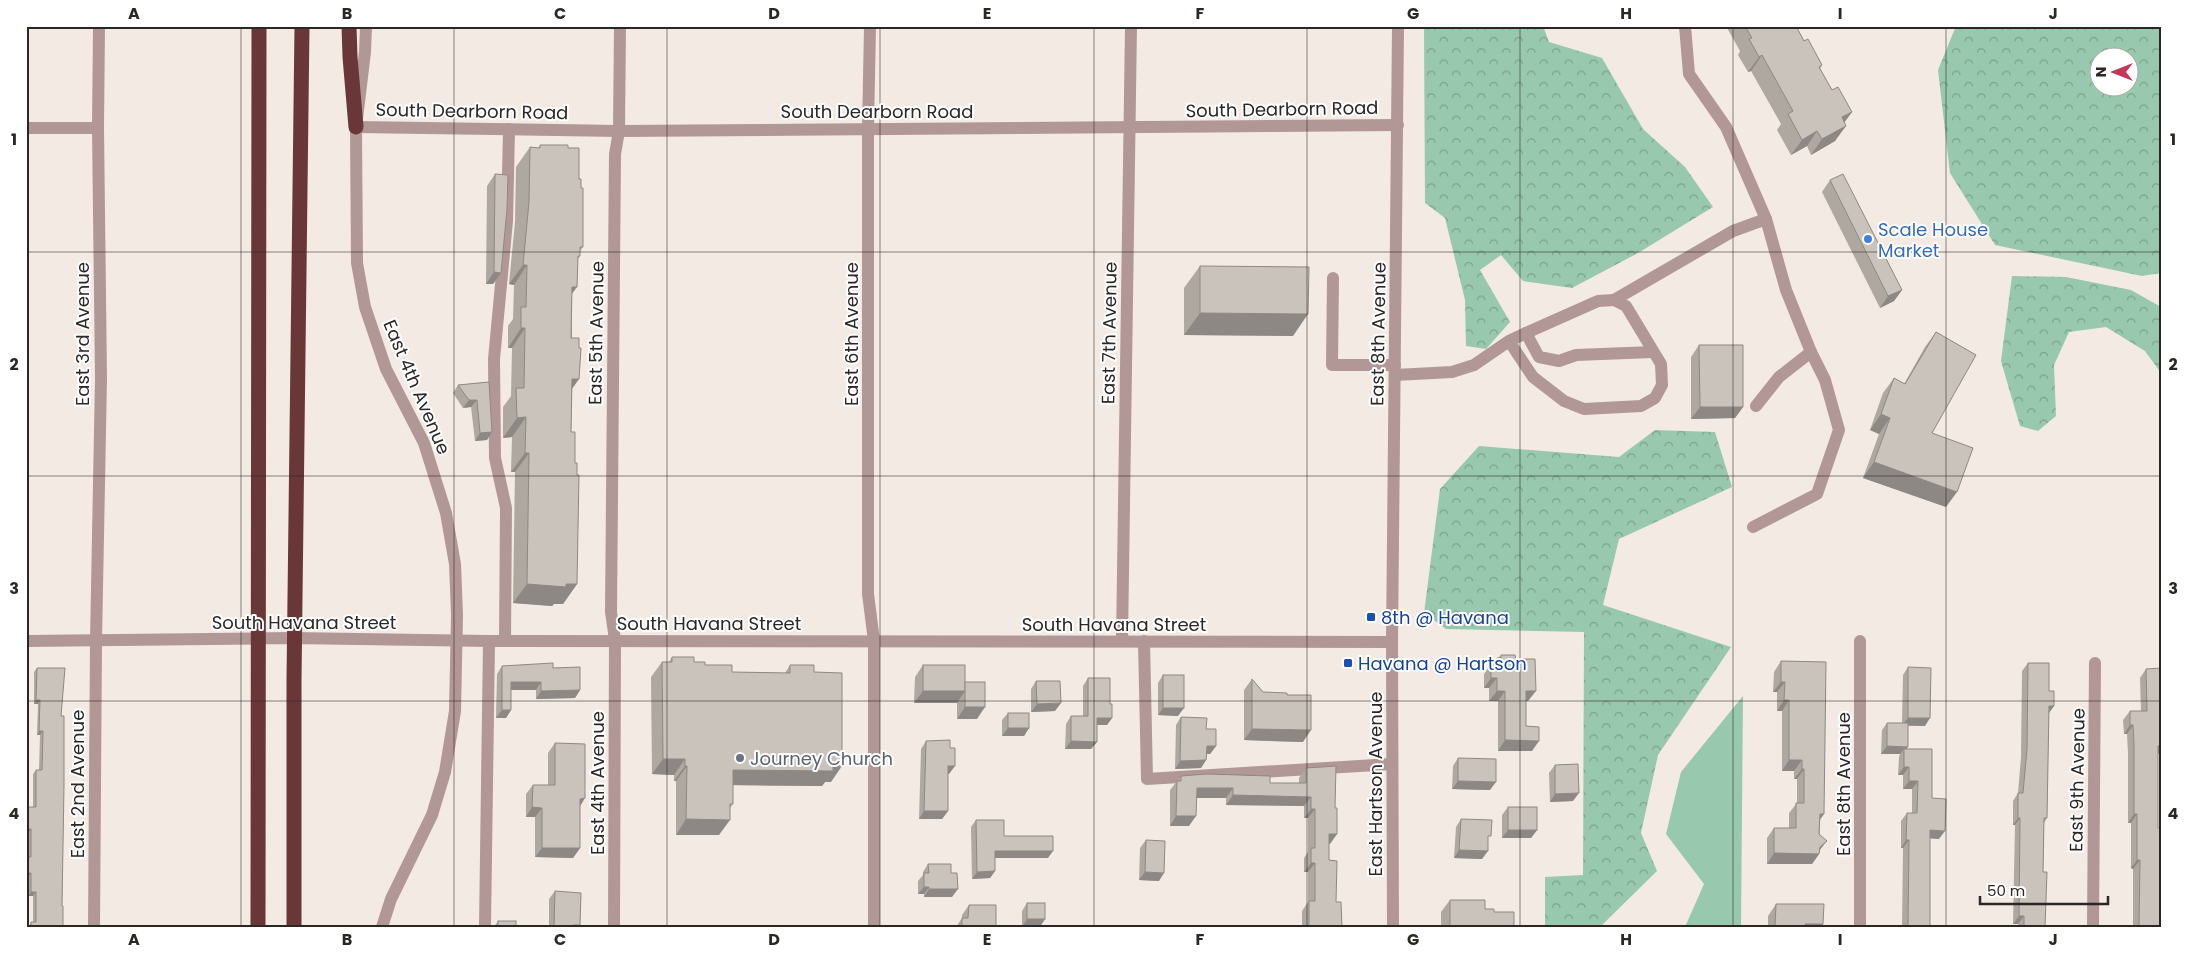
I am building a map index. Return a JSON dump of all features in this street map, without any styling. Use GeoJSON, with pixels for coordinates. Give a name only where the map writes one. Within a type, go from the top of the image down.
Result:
{"type":"FeatureCollection","features":[{"type":"Feature","properties":{"kind":"highway"},"geometry":{"type":"LineString","coordinates":[[258,927],[260,26]]}},
{"type":"Feature","properties":{"kind":"highway"},"geometry":{"type":"LineString","coordinates":[[294,927],[294,680],[302,26]]}},
{"type":"Feature","properties":{"kind":"highway"},"geometry":{"type":"LineString","coordinates":[[349,26],[356,128]]}},
{"type":"Feature","properties":{"kind":"highway"},"geometry":{"type":"LineString","coordinates":[[248,927],[258,772]]}},
{"type":"Feature","properties":{"kind":"street","name":"East 3rd Avenue"},"geometry":{"type":"LineString","coordinates":[[96,641],[101,379],[98,128],[100,26]]}},
{"type":"Feature","properties":{"kind":"street","name":"East 4th Avenue"},"geometry":{"type":"LineString","coordinates":[[366,26],[365,52],[356,128],[357,263],[365,308],[386,369],[424,443],[446,513],[455,564],[457,641]]}},
{"type":"Feature","properties":{"kind":"street","name":"East 5th Avenue"},"geometry":{"type":"LineString","coordinates":[[615,640],[610,612],[615,154],[619,131],[620,26]]}},
{"type":"Feature","properties":{"kind":"street","name":"East 6th Avenue"},"geometry":{"type":"LineString","coordinates":[[870,26],[868,129],[868,594],[874,641]]}},
{"type":"Feature","properties":{"kind":"street","name":"East 7th Avenue"},"geometry":{"type":"LineString","coordinates":[[1122,641],[1131,26]]}},
{"type":"Feature","properties":{"kind":"street","name":"East 8th Avenue"},"geometry":{"type":"LineString","coordinates":[[1392,642],[1398,26]]}},
{"type":"Feature","properties":{"kind":"street"},"geometry":{"type":"LineString","coordinates":[[1685,26],[1690,74],[1726,128],[1766,219],[1786,290],[1811,352],[1825,380],[1839,430],[1817,494],[1753,527]]}},
{"type":"Feature","properties":{"kind":"street","name":"South Dearborn Road"},"geometry":{"type":"LineString","coordinates":[[356,128],[619,131],[1398,125]]}},
{"type":"Feature","properties":{"kind":"street"},"geometry":{"type":"LineString","coordinates":[[26,128],[98,128]]}},
{"type":"Feature","properties":{"kind":"street"},"geometry":{"type":"LineString","coordinates":[[505,641],[506,508],[495,458],[494,359],[507,221],[509,129]]}},
{"type":"Feature","properties":{"kind":"street"},"geometry":{"type":"LineString","coordinates":[[1333,278],[1332,364],[1395,370],[1452,372],[1474,365],[1526,333],[1598,301],[1614,300],[1733,230],[1766,219]]}},
{"type":"Feature","properties":{"kind":"street"},"geometry":{"type":"LineString","coordinates":[[1509,342],[1533,377],[1564,401],[1584,409],[1640,406],[1655,398],[1662,385],[1661,364],[1626,306],[1614,300]]}},
{"type":"Feature","properties":{"kind":"street"},"geometry":{"type":"LineString","coordinates":[[1526,333],[1539,357],[1559,361],[1576,354],[1653,352]]}},
{"type":"Feature","properties":{"kind":"street"},"geometry":{"type":"LineString","coordinates":[[1756,406],[1778,377],[1811,352]]}},
{"type":"Feature","properties":{"kind":"street","name":"South Havana Street"},"geometry":{"type":"LineString","coordinates":[[26,641],[291,638],[457,641],[1392,642]]}},
{"type":"Feature","properties":{"kind":"street","name":"East 4th Avenue"},"geometry":{"type":"LineString","coordinates":[[614,927],[615,640]]}},
{"type":"Feature","properties":{"kind":"street","name":"East 2nd Avenue"},"geometry":{"type":"LineString","coordinates":[[94,927],[96,641]]}},
{"type":"Feature","properties":{"kind":"street"},"geometry":{"type":"LineString","coordinates":[[382,927],[391,899],[432,815],[445,772],[455,711],[457,641]]}},
{"type":"Feature","properties":{"kind":"street"},"geometry":{"type":"LineString","coordinates":[[485,927],[489,641]]}},
{"type":"Feature","properties":{"kind":"street"},"geometry":{"type":"LineString","coordinates":[[874,641],[874,927]]}},
{"type":"Feature","properties":{"kind":"street"},"geometry":{"type":"LineString","coordinates":[[1144,641],[1147,779],[1392,764]]}},
{"type":"Feature","properties":{"kind":"street","name":"East 8th Avenue"},"geometry":{"type":"LineString","coordinates":[[1860,641],[1860,927]]}},
{"type":"Feature","properties":{"kind":"street","name":"East Hartson Avenue"},"geometry":{"type":"LineString","coordinates":[[1392,642],[1393,927]]}},
{"type":"Feature","properties":{"kind":"street","name":"East 9th Avenue"},"geometry":{"type":"LineString","coordinates":[[2093,927],[2095,663]]}},
{"type":"Feature","properties":{"kind":"green space"},"geometry":{"type":"Polygon","coordinates":[[[1424,26],[1543,26],[1549,42],[1602,58],[1643,129],[1685,167],[1713,207],[1638,253],[1572,288],[1523,281],[1501,255],[1480,270],[1510,322],[1486,349],[1466,346],[1465,300],[1445,218],[1425,203],[1424,26]]]}},
{"type":"Feature","properties":{"kind":"green space"},"geometry":{"type":"Polygon","coordinates":[[[1956,26],[2161,26],[2161,273],[2142,276],[1995,245],[1950,173],[1938,70],[1956,26]]]}},
{"type":"Feature","properties":{"kind":"green space"},"geometry":{"type":"Polygon","coordinates":[[[2012,276],[2066,277],[2131,290],[2161,307],[2161,373],[2145,351],[2106,327],[2069,332],[2054,365],[2056,416],[2038,431],[2020,426],[2001,361],[2012,276]]]}},
{"type":"Feature","properties":{"kind":"green space"},"geometry":{"type":"Polygon","coordinates":[[[1655,430],[1715,432],[1732,487],[1619,539],[1603,605],[1731,647],[1658,755],[1641,833],[1657,871],[1600,927],[1545,927],[1545,877],[1583,875],[1584,632],[1446,629],[1424,613],[1440,489],[1479,446],[1619,457],[1655,430]]]}},
{"type":"Feature","properties":{"kind":"green space"},"geometry":{"type":"Polygon","coordinates":[[[1743,696],[1741,927],[1685,927],[1704,884],[1666,834],[1681,772],[1743,696]]]}},
{"type":"Feature","properties":{"kind":"building"},"geometry":{"type":"Polygon","coordinates":[[[1745,26],[1796,26],[1804,41],[1808,39],[1822,65],[1819,67],[1832,90],[1838,87],[1852,112],[1842,117],[1846,126],[1822,139],[1817,131],[1802,140],[1788,114],[1793,111],[1762,55],[1759,57],[1749,39],[1752,38],[1745,26]]]}},
{"type":"Feature","properties":{"kind":"building"},"geometry":{"type":"Polygon","coordinates":[[[540,145],[568,145],[568,148],[579,148],[579,179],[581,179],[581,188],[583,188],[583,247],[580,247],[580,256],[578,256],[577,287],[572,287],[571,338],[579,338],[579,348],[581,348],[579,379],[572,379],[571,432],[575,432],[575,463],[577,463],[577,475],[579,475],[577,584],[566,584],[566,587],[527,584],[529,453],[525,453],[526,417],[517,418],[516,388],[524,388],[525,328],[521,328],[521,307],[526,307],[527,265],[523,265],[529,202],[530,147],[540,148],[540,145]]]}},
{"type":"Feature","properties":{"kind":"building"},"geometry":{"type":"Polygon","coordinates":[[[495,174],[508,175],[501,273],[494,272],[495,174]]]}},
{"type":"Feature","properties":{"kind":"building"},"geometry":{"type":"Polygon","coordinates":[[[1843,174],[1902,290],[1888,296],[1830,180],[1843,174]]]}},
{"type":"Feature","properties":{"kind":"building"},"geometry":{"type":"Polygon","coordinates":[[[1200,266],[1309,267],[1308,314],[1200,313],[1200,266]]]}},
{"type":"Feature","properties":{"kind":"building"},"geometry":{"type":"Polygon","coordinates":[[[1936,332],[1976,355],[1932,433],[1973,448],[1957,492],[1874,462],[1890,418],[1881,414],[1894,378],[1905,384],[1936,332]]]}},
{"type":"Feature","properties":{"kind":"building"},"geometry":{"type":"Polygon","coordinates":[[[1699,345],[1743,345],[1743,407],[1700,407],[1699,345]]]}},
{"type":"Feature","properties":{"kind":"building"},"geometry":{"type":"Polygon","coordinates":[[[489,382],[492,432],[480,433],[477,400],[469,400],[458,385],[489,382]]]}},
{"type":"Feature","properties":{"kind":"building"},"geometry":{"type":"Polygon","coordinates":[[[1501,655],[1515,655],[1516,659],[1535,659],[1536,691],[1526,691],[1526,726],[1539,727],[1539,741],[1505,740],[1505,691],[1497,691],[1497,678],[1491,678],[1491,664],[1497,664],[1497,658],[1501,658],[1501,655]]]}},
{"type":"Feature","properties":{"kind":"building","name":"Journey Church"},"geometry":{"type":"Polygon","coordinates":[[[672,657],[694,657],[694,662],[705,662],[705,665],[732,665],[732,672],[790,673],[790,665],[814,665],[814,672],[842,673],[842,766],[833,766],[833,771],[733,770],[733,804],[730,804],[730,820],[686,819],[687,766],[685,766],[685,759],[663,759],[662,662],[672,662],[672,657]]]}},
{"type":"Feature","properties":{"kind":"building"},"geometry":{"type":"Polygon","coordinates":[[[1781,661],[1826,662],[1824,814],[1820,814],[1819,834],[1827,841],[1820,847],[1819,854],[1774,853],[1774,828],[1796,828],[1796,803],[1804,803],[1804,769],[1802,769],[1802,760],[1789,760],[1789,700],[1784,700],[1785,682],[1781,682],[1781,661]]]}},
{"type":"Feature","properties":{"kind":"building"},"geometry":{"type":"Polygon","coordinates":[[[553,663],[553,668],[580,667],[580,690],[541,691],[541,682],[511,682],[511,710],[502,710],[502,666],[553,663]]]}},
{"type":"Feature","properties":{"kind":"building"},"geometry":{"type":"Polygon","coordinates":[[[2028,663],[2049,663],[2049,691],[2054,691],[2054,706],[2049,706],[2047,818],[2044,818],[2043,872],[2047,872],[2045,927],[2024,927],[2024,916],[2019,916],[2020,818],[2018,818],[2018,793],[2023,793],[2027,749],[2028,663]]]}},
{"type":"Feature","properties":{"kind":"building"},"geometry":{"type":"Polygon","coordinates":[[[923,665],[965,665],[965,691],[923,691],[923,665]]]}},
{"type":"Feature","properties":{"kind":"building"},"geometry":{"type":"Polygon","coordinates":[[[1908,667],[1931,668],[1930,718],[1908,718],[1908,667]]]}},
{"type":"Feature","properties":{"kind":"building"},"geometry":{"type":"Polygon","coordinates":[[[37,668],[65,668],[61,716],[64,716],[63,927],[31,927],[31,922],[36,922],[36,892],[31,892],[31,873],[26,873],[26,858],[31,857],[31,829],[26,829],[26,807],[36,807],[36,770],[42,770],[43,731],[39,731],[40,700],[36,700],[37,668]]]}},
{"type":"Feature","properties":{"kind":"building"},"geometry":{"type":"Polygon","coordinates":[[[2161,668],[2161,745],[2158,746],[2158,828],[2161,828],[2161,927],[2139,927],[2140,860],[2137,860],[2137,814],[2134,814],[2134,744],[2133,725],[2130,725],[2130,711],[2147,711],[2146,669],[2161,668]]]}},
{"type":"Feature","properties":{"kind":"building"},"geometry":{"type":"Polygon","coordinates":[[[1163,675],[1184,675],[1184,708],[1163,708],[1163,675]]]}},
{"type":"Feature","properties":{"kind":"building"},"geometry":{"type":"Polygon","coordinates":[[[1088,678],[1110,678],[1112,718],[1097,718],[1097,742],[1071,741],[1071,716],[1088,716],[1088,678]]]}},
{"type":"Feature","properties":{"kind":"building"},"geometry":{"type":"Polygon","coordinates":[[[1252,679],[1263,692],[1311,695],[1311,730],[1252,729],[1252,679]]]}},
{"type":"Feature","properties":{"kind":"building"},"geometry":{"type":"Polygon","coordinates":[[[1036,681],[1060,681],[1061,703],[1037,704],[1036,681]]]}},
{"type":"Feature","properties":{"kind":"building"},"geometry":{"type":"Polygon","coordinates":[[[965,682],[985,682],[985,707],[965,707],[965,682]]]}},
{"type":"Feature","properties":{"kind":"building"},"geometry":{"type":"Polygon","coordinates":[[[1008,713],[1029,713],[1029,728],[1008,728],[1008,713]]]}},
{"type":"Feature","properties":{"kind":"building"},"geometry":{"type":"Polygon","coordinates":[[[1181,717],[1207,718],[1206,729],[1216,729],[1216,746],[1207,746],[1206,760],[1180,761],[1181,717]]]}},
{"type":"Feature","properties":{"kind":"building"},"geometry":{"type":"Polygon","coordinates":[[[1887,723],[1908,723],[1908,747],[1887,746],[1887,723]]]}},
{"type":"Feature","properties":{"kind":"building"},"geometry":{"type":"Polygon","coordinates":[[[950,740],[950,748],[955,748],[955,766],[948,766],[948,811],[924,811],[926,741],[950,740]]]}},
{"type":"Feature","properties":{"kind":"building"},"geometry":{"type":"Polygon","coordinates":[[[555,743],[585,744],[585,798],[580,799],[580,848],[542,848],[542,808],[532,807],[533,785],[555,785],[555,743]]]}},
{"type":"Feature","properties":{"kind":"building"},"geometry":{"type":"Polygon","coordinates":[[[1904,749],[1932,749],[1932,798],[1946,799],[1945,831],[1930,830],[1930,927],[1908,927],[1909,840],[1906,840],[1907,813],[1917,813],[1918,781],[1909,781],[1909,767],[1904,767],[1904,749]]]}},
{"type":"Feature","properties":{"kind":"building"},"geometry":{"type":"Polygon","coordinates":[[[1458,758],[1496,759],[1496,782],[1458,781],[1458,758]]]}},
{"type":"Feature","properties":{"kind":"building"},"geometry":{"type":"Polygon","coordinates":[[[1578,764],[1579,793],[1555,794],[1555,765],[1578,764]]]}},
{"type":"Feature","properties":{"kind":"building"},"geometry":{"type":"Polygon","coordinates":[[[1336,766],[1335,808],[1337,808],[1337,834],[1329,834],[1329,860],[1337,861],[1336,902],[1341,902],[1342,927],[1309,927],[1309,901],[1315,901],[1315,863],[1311,863],[1311,848],[1315,848],[1315,809],[1311,809],[1311,797],[1233,795],[1233,788],[1197,788],[1196,816],[1176,816],[1177,781],[1181,781],[1181,776],[1207,774],[1270,776],[1270,783],[1306,783],[1306,768],[1336,766]]]}},
{"type":"Feature","properties":{"kind":"building"},"geometry":{"type":"Polygon","coordinates":[[[1508,807],[1537,807],[1537,830],[1508,830],[1508,807]]]}},
{"type":"Feature","properties":{"kind":"building"},"geometry":{"type":"Polygon","coordinates":[[[1461,819],[1492,820],[1491,836],[1488,836],[1488,851],[1459,850],[1461,819]]]}},
{"type":"Feature","properties":{"kind":"building"},"geometry":{"type":"Polygon","coordinates":[[[976,820],[1004,820],[1004,836],[1053,836],[1053,851],[995,851],[995,871],[977,872],[976,820]]]}},
{"type":"Feature","properties":{"kind":"building"},"geometry":{"type":"Polygon","coordinates":[[[1146,840],[1165,841],[1164,873],[1145,872],[1146,840]]]}},
{"type":"Feature","properties":{"kind":"building"},"geometry":{"type":"Polygon","coordinates":[[[928,864],[951,864],[951,873],[957,873],[958,889],[929,889],[929,887],[924,887],[924,873],[929,873],[928,864]]]}},
{"type":"Feature","properties":{"kind":"building"},"geometry":{"type":"Polygon","coordinates":[[[555,891],[581,893],[580,925],[554,927],[555,891]]]}},
{"type":"Feature","properties":{"kind":"building"},"geometry":{"type":"Polygon","coordinates":[[[1450,900],[1485,900],[1485,909],[1494,909],[1494,912],[1514,912],[1514,927],[1450,927],[1450,900]]]}},
{"type":"Feature","properties":{"kind":"building"},"geometry":{"type":"Polygon","coordinates":[[[1027,903],[1045,903],[1045,919],[1027,919],[1027,903]]]}},
{"type":"Feature","properties":{"kind":"building"},"geometry":{"type":"Polygon","coordinates":[[[1776,904],[1824,904],[1823,924],[1805,924],[1805,927],[1775,927],[1776,904]]]}},
{"type":"Feature","properties":{"kind":"building"},"geometry":{"type":"Polygon","coordinates":[[[969,905],[996,905],[996,927],[962,927],[962,918],[968,918],[969,905]]]}},
{"type":"Feature","properties":{"kind":"building"},"geometry":{"type":"Polygon","coordinates":[[[498,921],[516,921],[516,927],[498,927],[498,921]]]}},
{"type":"Feature","properties":{"kind":"place","name":"Scale House Market"},"geometry":{"type":"Point","coordinates":[1868,239]}},
{"type":"Feature","properties":{"kind":"place","name":"8th @ Havana"},"geometry":{"type":"Point","coordinates":[1371,617]}},
{"type":"Feature","properties":{"kind":"place","name":"Havana @ Hartson"},"geometry":{"type":"Point","coordinates":[1348,663]}},
{"type":"Feature","properties":{"kind":"place","name":"Journey Church"},"geometry":{"type":"Point","coordinates":[740,758]}}]}
